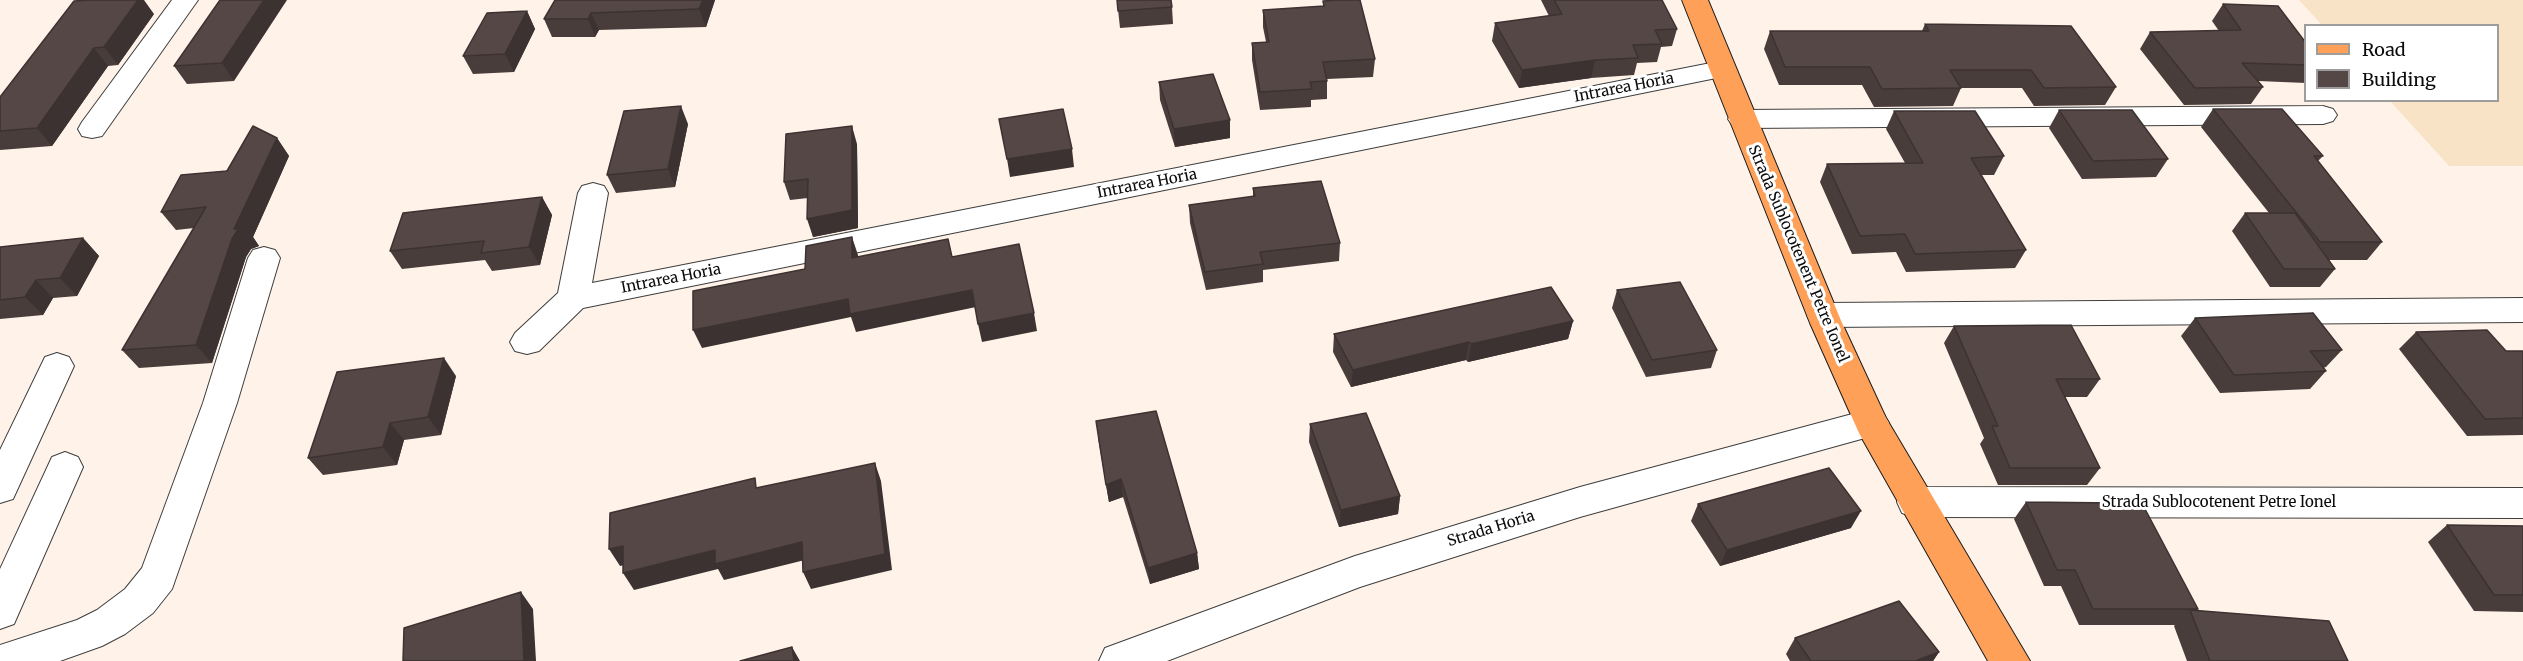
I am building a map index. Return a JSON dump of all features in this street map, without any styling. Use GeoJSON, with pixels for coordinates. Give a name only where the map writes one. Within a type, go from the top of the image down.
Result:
{"type":"FeatureCollection","features":[{"type":"Feature","properties":{"kind":"main road","name":"Strada Sublocotenent Petre Ionel"},"geometry":{"type":"LineString","coordinates":[[1695,0],[1822,315],[1871,423],[1915,502],[2010,661]]}},
{"type":"Feature","properties":{"kind":"street"},"geometry":{"type":"LineString","coordinates":[[92,129],[185,0]]}},
{"type":"Feature","properties":{"kind":"street","name":"Intrarea Horia"},"geometry":{"type":"LineString","coordinates":[[573,298],[1721,69]]}},
{"type":"Feature","properties":{"kind":"street"},"geometry":{"type":"LineString","coordinates":[[1742,119],[2323,114]]}},
{"type":"Feature","properties":{"kind":"street"},"geometry":{"type":"LineString","coordinates":[[527,342],[573,298],[593,193]]}},
{"type":"Feature","properties":{"kind":"street"},"geometry":{"type":"LineString","coordinates":[[6,661],[88,634],[111,622],[139,601],[158,577],[220,403],[264,258]]}},
{"type":"Feature","properties":{"kind":"street"},"geometry":{"type":"LineString","coordinates":[[1822,315],[2523,310]]}},
{"type":"Feature","properties":{"kind":"street"},"geometry":{"type":"LineString","coordinates":[[0,488],[57,366]]}},
{"type":"Feature","properties":{"kind":"street","name":"Strada Horia"},"geometry":{"type":"LineString","coordinates":[[1119,661],[1354,572],[1580,502],[1871,423]]}},
{"type":"Feature","properties":{"kind":"street"},"geometry":{"type":"LineString","coordinates":[[0,612],[65,467]]}},
{"type":"Feature","properties":{"kind":"street","name":"Strada Sublocotenent Petre Ionel"},"geometry":{"type":"LineString","coordinates":[[1915,502],[2523,503]]}},
{"type":"Feature","properties":{"kind":"shaded area"},"geometry":{"type":"Polygon","coordinates":[[[2299,0],[2523,0],[2523,166],[2449,166],[2391,102],[2499,102],[2499,24],[2321,24],[2299,0]]]}},
{"type":"Feature","properties":{"kind":"building"},"geometry":{"type":"Polygon","coordinates":[[[138,0],[104,47],[94,48],[37,128],[0,131],[0,97],[74,1],[138,0]]]}},
{"type":"Feature","properties":{"kind":"building"},"geometry":{"type":"Polygon","coordinates":[[[220,0],[264,0],[222,63],[174,66],[220,0]]]}},
{"type":"Feature","properties":{"kind":"building"},"geometry":{"type":"Polygon","coordinates":[[[555,0],[703,0],[699,9],[591,13],[588,19],[544,19],[555,0]]]}},
{"type":"Feature","properties":{"kind":"building"},"geometry":{"type":"Polygon","coordinates":[[[1117,0],[1171,0],[1172,7],[1118,11],[1117,0]]]}},
{"type":"Feature","properties":{"kind":"building"},"geometry":{"type":"Polygon","coordinates":[[[1360,0],[1375,59],[1323,62],[1327,81],[1310,82],[1312,89],[1260,92],[1252,43],[1269,42],[1263,10],[1324,6],[1323,1],[1360,0]]]}},
{"type":"Feature","properties":{"kind":"building"},"geometry":{"type":"Polygon","coordinates":[[[1554,0],[1662,0],[1677,29],[1655,30],[1662,44],[1633,45],[1638,58],[1595,60],[1522,70],[1495,23],[1562,14],[1554,0]]]}},
{"type":"Feature","properties":{"kind":"building"},"geometry":{"type":"Polygon","coordinates":[[[2223,4],[2278,6],[2304,40],[2304,65],[2242,63],[2263,87],[2195,88],[2150,32],[2241,30],[2223,4]]]}},
{"type":"Feature","properties":{"kind":"building"},"geometry":{"type":"Polygon","coordinates":[[[527,11],[505,54],[463,56],[487,13],[527,11]]]}},
{"type":"Feature","properties":{"kind":"building"},"geometry":{"type":"Polygon","coordinates":[[[1925,24],[2071,26],[2116,87],[2044,88],[2031,70],[1950,70],[1961,88],[1882,89],[1870,67],[1785,67],[1770,31],[1929,31],[1925,24]]]}},
{"type":"Feature","properties":{"kind":"building"},"geometry":{"type":"Polygon","coordinates":[[[1213,74],[1230,120],[1174,129],[1159,82],[1213,74]]]}},
{"type":"Feature","properties":{"kind":"building"},"geometry":{"type":"Polygon","coordinates":[[[681,106],[668,169],[607,175],[624,111],[681,106]]]}},
{"type":"Feature","properties":{"kind":"building"},"geometry":{"type":"Polygon","coordinates":[[[1063,109],[1072,149],[1007,159],[999,119],[1063,109]]]}},
{"type":"Feature","properties":{"kind":"building"},"geometry":{"type":"Polygon","coordinates":[[[2213,109],[2282,109],[2323,156],[2314,156],[2382,242],[2320,242],[2213,109]]]}},
{"type":"Feature","properties":{"kind":"building"},"geometry":{"type":"Polygon","coordinates":[[[2059,110],[2132,110],[2168,159],[2093,161],[2059,110]]]}},
{"type":"Feature","properties":{"kind":"building"},"geometry":{"type":"Polygon","coordinates":[[[1894,111],[1975,111],[2004,156],[1971,158],[2026,250],[1915,254],[1905,234],[1860,236],[1827,164],[1923,163],[1894,111]]]}},
{"type":"Feature","properties":{"kind":"building"},"geometry":{"type":"Polygon","coordinates":[[[253,126],[277,138],[234,229],[245,228],[237,231],[232,239],[196,345],[122,350],[206,207],[161,212],[181,175],[227,171],[253,126]]]}},
{"type":"Feature","properties":{"kind":"building"},"geometry":{"type":"Polygon","coordinates":[[[852,126],[852,210],[807,219],[808,179],[784,182],[786,134],[852,126]]]}},
{"type":"Feature","properties":{"kind":"building"},"geometry":{"type":"Polygon","coordinates":[[[1321,181],[1340,243],[1260,252],[1263,264],[1205,272],[1189,205],[1255,196],[1253,188],[1321,181]]]}},
{"type":"Feature","properties":{"kind":"building"},"geometry":{"type":"Polygon","coordinates":[[[542,197],[529,247],[481,253],[484,241],[390,251],[403,213],[542,197]]]}},
{"type":"Feature","properties":{"kind":"building"},"geometry":{"type":"Polygon","coordinates":[[[2245,213],[2295,213],[2335,269],[2284,269],[2245,213]]]}},
{"type":"Feature","properties":{"kind":"building"},"geometry":{"type":"Polygon","coordinates":[[[852,237],[852,258],[948,239],[952,257],[1019,244],[1034,313],[978,324],[972,290],[850,314],[848,299],[693,330],[693,291],[805,269],[806,246],[852,237]]]}},
{"type":"Feature","properties":{"kind":"building"},"geometry":{"type":"Polygon","coordinates":[[[83,238],[60,278],[36,280],[25,297],[0,300],[0,247],[83,238]]]}},
{"type":"Feature","properties":{"kind":"building"},"geometry":{"type":"Polygon","coordinates":[[[1680,282],[1717,350],[1652,360],[1617,290],[1680,282]]]}},
{"type":"Feature","properties":{"kind":"building"},"geometry":{"type":"Polygon","coordinates":[[[1551,287],[1573,321],[1471,344],[1469,342],[1353,370],[1334,334],[1551,287]]]}},
{"type":"Feature","properties":{"kind":"building"},"geometry":{"type":"Polygon","coordinates":[[[2313,313],[2342,350],[2310,351],[2326,371],[2234,375],[2195,318],[2313,313]]]}},
{"type":"Feature","properties":{"kind":"building"},"geometry":{"type":"Polygon","coordinates":[[[2071,325],[2100,379],[2056,379],[2100,468],[2010,468],[1992,426],[1998,426],[1954,326],[2071,325]]]}},
{"type":"Feature","properties":{"kind":"building"},"geometry":{"type":"Polygon","coordinates":[[[2487,330],[2506,351],[2523,351],[2523,418],[2485,419],[2416,332],[2487,330]]]}},
{"type":"Feature","properties":{"kind":"building"},"geometry":{"type":"Polygon","coordinates":[[[444,358],[428,417],[390,423],[383,447],[308,458],[337,372],[444,358]]]}},
{"type":"Feature","properties":{"kind":"building"},"geometry":{"type":"Polygon","coordinates":[[[1156,411],[1197,553],[1148,568],[1121,479],[1106,485],[1096,421],[1156,411]]]}},
{"type":"Feature","properties":{"kind":"building"},"geometry":{"type":"Polygon","coordinates":[[[1366,413],[1400,496],[1341,510],[1310,424],[1366,413]]]}},
{"type":"Feature","properties":{"kind":"building"},"geometry":{"type":"Polygon","coordinates":[[[875,463],[885,554],[803,572],[802,542],[715,564],[715,550],[623,573],[623,546],[609,549],[610,513],[755,478],[756,488],[875,463]]]}},
{"type":"Feature","properties":{"kind":"building"},"geometry":{"type":"Polygon","coordinates":[[[1829,468],[1861,511],[1727,550],[1698,504],[1829,468]]]}},
{"type":"Feature","properties":{"kind":"building"},"geometry":{"type":"Polygon","coordinates":[[[2026,502],[2117,503],[2120,509],[2145,509],[2198,609],[2093,609],[2075,570],[2057,570],[2026,502]]]}},
{"type":"Feature","properties":{"kind":"building"},"geometry":{"type":"Polygon","coordinates":[[[2447,525],[2523,526],[2523,595],[2494,595],[2447,525]]]}},
{"type":"Feature","properties":{"kind":"building"},"geometry":{"type":"Polygon","coordinates":[[[521,592],[524,661],[403,661],[404,628],[521,592]]]}},
{"type":"Feature","properties":{"kind":"building"},"geometry":{"type":"Polygon","coordinates":[[[1899,601],[1939,652],[1915,661],[1811,661],[1795,638],[1899,601]]]}},
{"type":"Feature","properties":{"kind":"building"},"geometry":{"type":"Polygon","coordinates":[[[2190,610],[2329,621],[2348,661],[2210,661],[2190,610]]]}},
{"type":"Feature","properties":{"kind":"building"},"geometry":{"type":"Polygon","coordinates":[[[792,647],[794,661],[740,661],[792,647]]]}}]}
